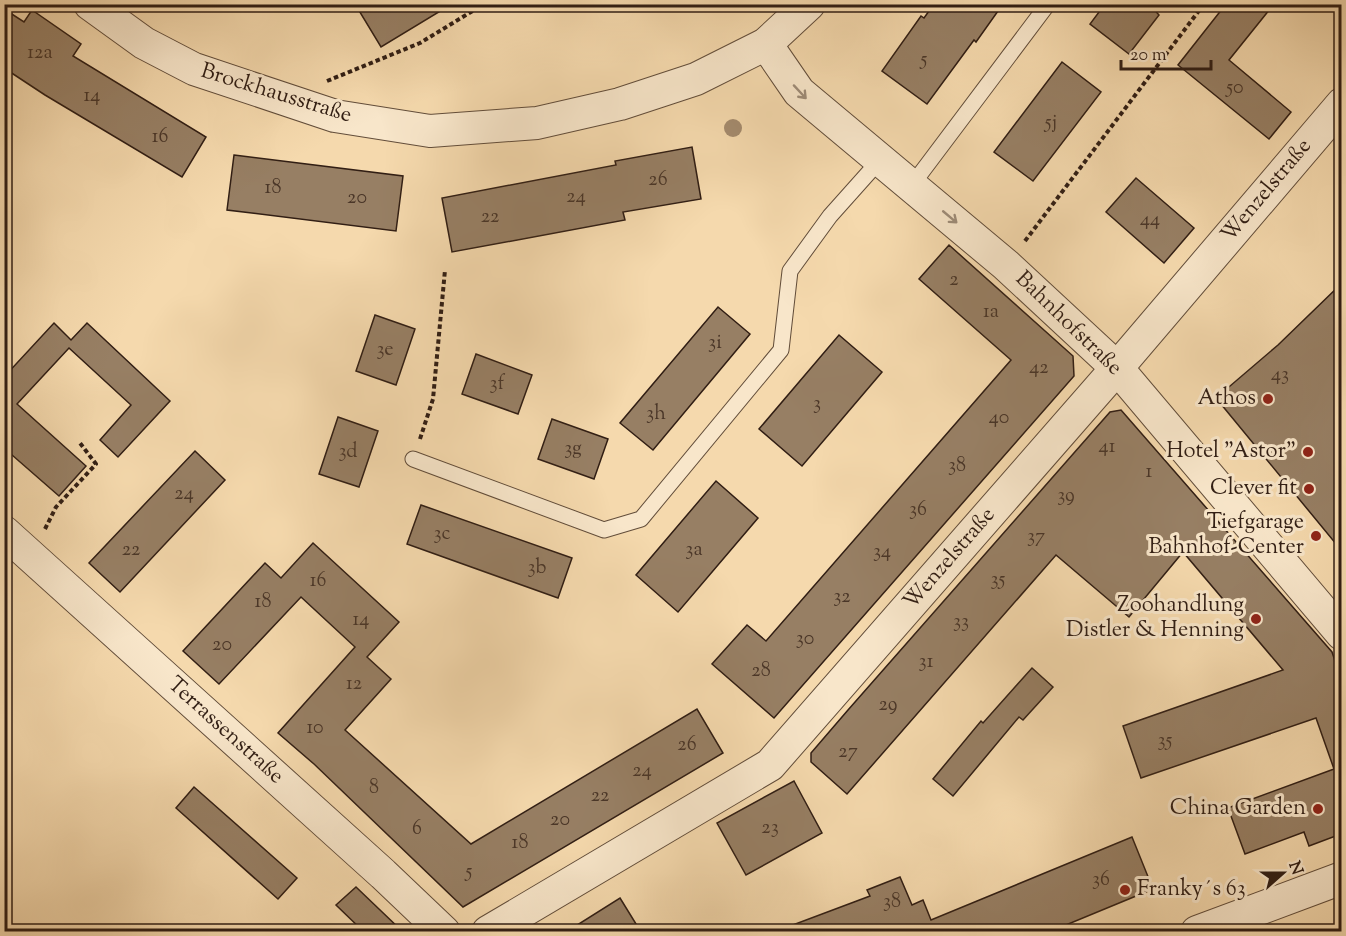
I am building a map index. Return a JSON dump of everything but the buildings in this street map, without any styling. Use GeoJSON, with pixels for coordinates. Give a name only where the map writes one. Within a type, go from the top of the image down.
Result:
{"type":"FeatureCollection","features":[{"type":"Feature","properties":{"kind":"street","name":"Brockhausstraße"},"geometry":{"type":"LineString","coordinates":[[90,4],[144,43],[194,69],[335,116],[430,131],[537,123],[620,104],[696,79],[766,44],[810,4]]}},
{"type":"Feature","properties":{"kind":"street","name":"Bahnhofstraße"},"geometry":{"type":"LineString","coordinates":[[766,44],[799,92],[1006,265],[1117,368],[1341,634]]}},
{"type":"Feature","properties":{"kind":"street","name":"Wenzelstraße"},"geometry":{"type":"LineString","coordinates":[[489,932],[770,765],[1117,368],[1341,104]]}},
{"type":"Feature","properties":{"kind":"street","name":"Terrassenstraße"},"geometry":{"type":"LineString","coordinates":[[4,532],[375,866],[444,932]]}},
{"type":"Feature","properties":{"kind":"street"},"geometry":{"type":"LineString","coordinates":[[1197,932],[1341,878]]}},
{"type":"Feature","properties":{"kind":"lane"},"geometry":{"type":"LineString","coordinates":[[912,185],[1048,4]]}},
{"type":"Feature","properties":{"kind":"lane"},"geometry":{"type":"LineString","coordinates":[[414,459],[604,530],[641,519],[781,350],[790,271],[830,216],[880,160]]}},
{"type":"Feature","properties":{"kind":"path"},"geometry":{"type":"LineString","coordinates":[[321,83],[420,43],[484,4]]}},
{"type":"Feature","properties":{"kind":"path"},"geometry":{"type":"LineString","coordinates":[[1006,265],[1204,4]]}},
{"type":"Feature","properties":{"kind":"path"},"geometry":{"type":"LineString","coordinates":[[414,459],[433,399],[445,270]]}},
{"type":"Feature","properties":{"kind":"path"},"geometry":{"type":"LineString","coordinates":[[31,556],[56,507],[96,464],[80,443]]}},
{"type":"Feature","properties":{"kind":"place","name":"Athos"},"geometry":{"type":"Point","coordinates":[1268,399]}},
{"type":"Feature","properties":{"kind":"place","name":"Hotel \"Astor\""},"geometry":{"type":"Point","coordinates":[1308,452]}},
{"type":"Feature","properties":{"kind":"place","name":"Clever fit"},"geometry":{"type":"Point","coordinates":[1309,489]}},
{"type":"Feature","properties":{"kind":"place","name":"Tiefgarage Bahnhof-Center"},"geometry":{"type":"Point","coordinates":[1316,536]}},
{"type":"Feature","properties":{"kind":"place","name":"Zoohandlung Distler & Henning"},"geometry":{"type":"Point","coordinates":[1256,619]}},
{"type":"Feature","properties":{"kind":"place","name":"China Garden"},"geometry":{"type":"Point","coordinates":[1318,809]}},
{"type":"Feature","properties":{"kind":"place","name":"Franky´s 63"},"geometry":{"type":"Point","coordinates":[1125,890]}}]}
